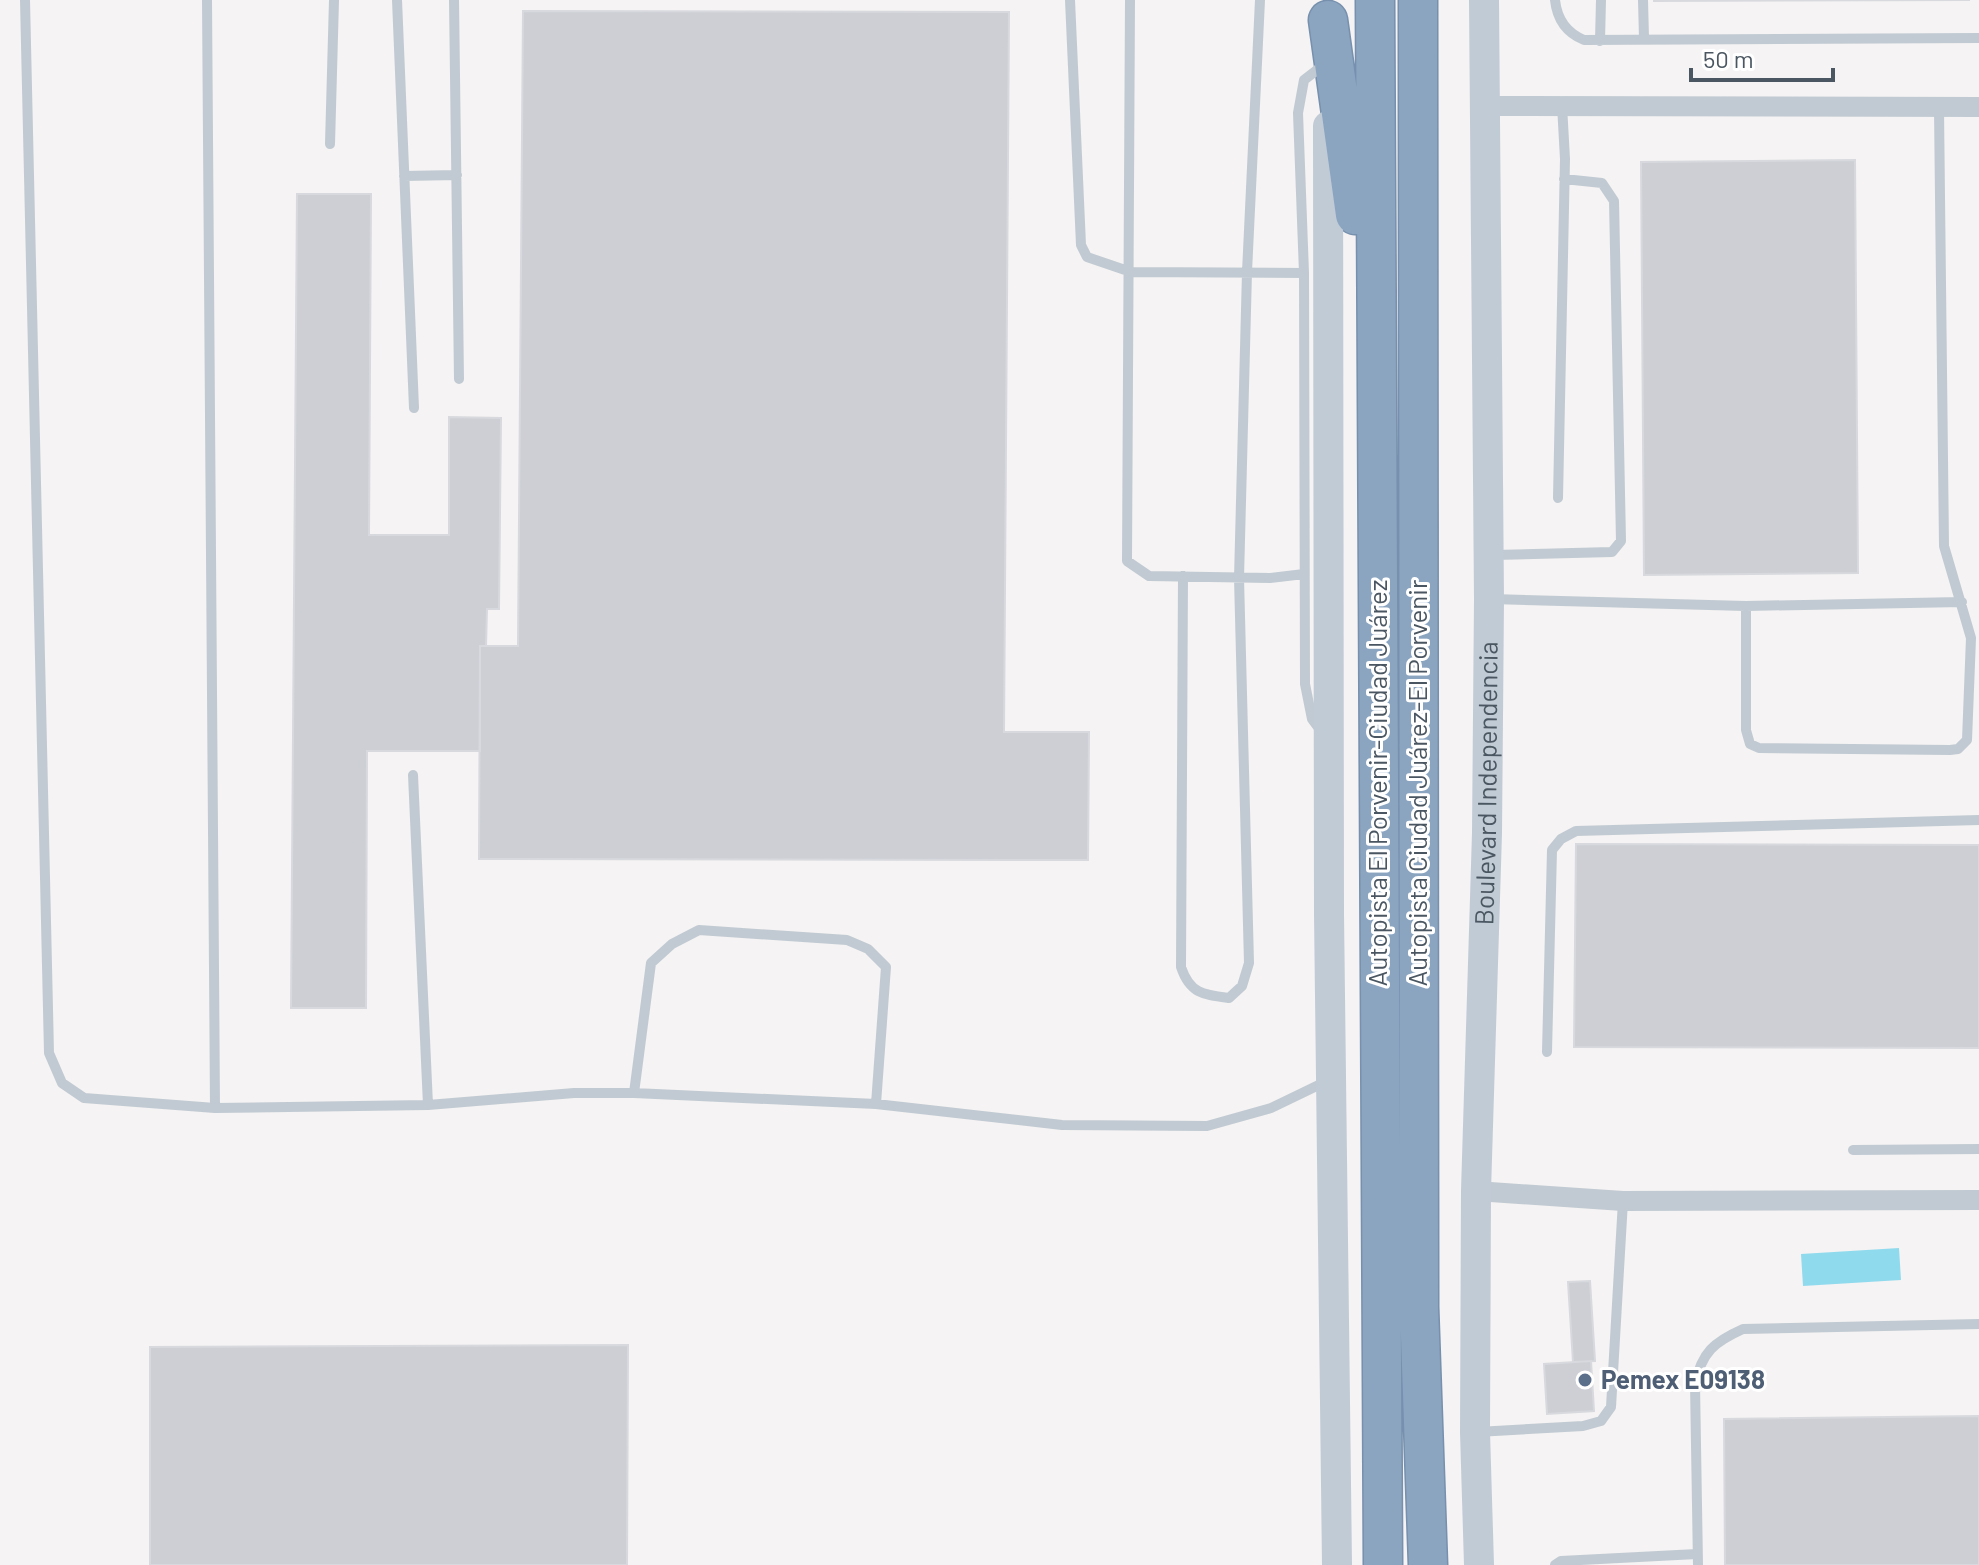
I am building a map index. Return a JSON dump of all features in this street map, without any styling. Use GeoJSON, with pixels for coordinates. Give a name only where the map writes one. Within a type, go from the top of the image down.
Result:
{"type":"FeatureCollection","features":[{"type":"Feature","properties":{"kind":"highway","name":"Autopista El Porvenir-Ciudad Juárez"},"geometry":{"type":"LineString","coordinates":[[1375,0],[1383,1565]]}},
{"type":"Feature","properties":{"kind":"highway","name":"Autopista Ciudad Juárez-El Porvenir"},"geometry":{"type":"LineString","coordinates":[[1418,0],[1419,1307],[1428,1565]]}},
{"type":"Feature","properties":{"kind":"highway"},"geometry":{"type":"LineString","coordinates":[[1328,10],[1375,361]]}},
{"type":"Feature","properties":{"kind":"highway"},"geometry":{"type":"LineString","coordinates":[[1369,1565],[1383,1467]]}},
{"type":"Feature","properties":{"kind":"main road","name":"Boulevard Independencia"},"geometry":{"type":"LineString","coordinates":[[1479,1565],[1475,1432],[1476,1191],[1487,833],[1489,599],[1484,0]]}},
{"type":"Feature","properties":{"kind":"main road"},"geometry":{"type":"LineString","coordinates":[[1328,10],[1317,426],[1329,744],[1337,1565]]}},
{"type":"Feature","properties":{"kind":"street"},"geometry":{"type":"LineString","coordinates":[[1486,106],[1979,107]]}},
{"type":"Feature","properties":{"kind":"street"},"geometry":{"type":"LineString","coordinates":[[1476,1191],[1623,1201],[1979,1200]]}},
{"type":"Feature","properties":{"kind":"lane"},"geometry":{"type":"LineString","coordinates":[[25,0],[49,1053],[62,1083],[84,1098],[215,1108],[428,1105],[634,1093],[876,1104],[1062,1125],[1207,1126],[1271,1108],[1331,1079]]}},
{"type":"Feature","properties":{"kind":"lane"},"geometry":{"type":"LineString","coordinates":[[207,0],[215,1108]]}},
{"type":"Feature","properties":{"kind":"lane"},"geometry":{"type":"LineString","coordinates":[[330,144],[334,0]]}},
{"type":"Feature","properties":{"kind":"lane"},"geometry":{"type":"LineString","coordinates":[[397,0],[414,408]]}},
{"type":"Feature","properties":{"kind":"lane"},"geometry":{"type":"LineString","coordinates":[[454,0],[459,379]]}},
{"type":"Feature","properties":{"kind":"lane"},"geometry":{"type":"LineString","coordinates":[[1070,0],[1081,245],[1087,257],[1131,272],[1304,273]]}},
{"type":"Feature","properties":{"kind":"lane"},"geometry":{"type":"LineString","coordinates":[[1130,0],[1131,272],[1127,561],[1149,576],[1239,578],[1304,574]]}},
{"type":"Feature","properties":{"kind":"lane"},"geometry":{"type":"LineString","coordinates":[[1183,576],[1181,967],[1186,983],[1197,994],[1229,998],[1242,986],[1249,963],[1239,578],[1247,272],[1260,0]]}},
{"type":"Feature","properties":{"kind":"lane"},"geometry":{"type":"LineString","coordinates":[[1555,0],[1561,21],[1575,36],[1600,41],[1644,38],[1979,38]]}},
{"type":"Feature","properties":{"kind":"lane"},"geometry":{"type":"LineString","coordinates":[[1600,41],[1601,0]]}},
{"type":"Feature","properties":{"kind":"lane"},"geometry":{"type":"LineString","coordinates":[[1643,0],[1644,38]]}},
{"type":"Feature","properties":{"kind":"lane"},"geometry":{"type":"LineString","coordinates":[[1327,62],[1312,71],[1300,93],[1304,273],[1317,426],[1304,574],[1307,701],[1312,719],[1329,744]]}},
{"type":"Feature","properties":{"kind":"lane"},"geometry":{"type":"LineString","coordinates":[[1558,498],[1564,179],[1562,105]]}},
{"type":"Feature","properties":{"kind":"lane"},"geometry":{"type":"LineString","coordinates":[[1746,606],[1746,730],[1750,744],[1759,748],[1950,750],[1963,746],[1968,733],[1971,638],[1944,546],[1939,109]]}},
{"type":"Feature","properties":{"kind":"lane"},"geometry":{"type":"LineString","coordinates":[[404,176],[457,175]]}},
{"type":"Feature","properties":{"kind":"lane"},"geometry":{"type":"LineString","coordinates":[[1487,555],[1612,552],[1621,541],[1614,201],[1602,183],[1564,179]]}},
{"type":"Feature","properties":{"kind":"lane"},"geometry":{"type":"LineString","coordinates":[[1489,599],[1746,606],[1962,602]]}},
{"type":"Feature","properties":{"kind":"lane"},"geometry":{"type":"LineString","coordinates":[[413,775],[428,1105]]}},
{"type":"Feature","properties":{"kind":"lane"},"geometry":{"type":"LineString","coordinates":[[1547,1052],[1552,850],[1561,839],[1576,831],[1979,820]]}},
{"type":"Feature","properties":{"kind":"lane"},"geometry":{"type":"LineString","coordinates":[[634,1093],[651,963],[672,944],[699,930],[847,940],[868,949],[886,967],[876,1104]]}},
{"type":"Feature","properties":{"kind":"lane"},"geometry":{"type":"LineString","coordinates":[[1853,1150],[1979,1149]]}},
{"type":"Feature","properties":{"kind":"lane"},"geometry":{"type":"LineString","coordinates":[[1475,1432],[1583,1426],[1601,1421],[1611,1407],[1623,1201]]}},
{"type":"Feature","properties":{"kind":"lane"},"geometry":{"type":"LineString","coordinates":[[1555,1565],[1561,1561],[1698,1560],[1695,1384],[1700,1360],[1714,1342],[1743,1329],[1979,1324]]}},
{"type":"Feature","properties":{"kind":"water"},"geometry":{"type":"Polygon","coordinates":[[[1899,1248],[1901,1280],[1803,1286],[1801,1254],[1899,1248]]]}},
{"type":"Feature","properties":{"kind":"building"},"geometry":{"type":"Polygon","coordinates":[[[1654,0],[1970,0],[1654,1],[1654,0]]]}},
{"type":"Feature","properties":{"kind":"building"},"geometry":{"type":"Polygon","coordinates":[[[523,11],[1009,12],[1004,732],[1089,732],[1088,860],[479,859],[480,646],[518,646],[523,11]]]}},
{"type":"Feature","properties":{"kind":"building"},"geometry":{"type":"Polygon","coordinates":[[[1855,160],[1858,573],[1644,575],[1641,162],[1855,160]]]}},
{"type":"Feature","properties":{"kind":"building"},"geometry":{"type":"Polygon","coordinates":[[[297,194],[371,194],[369,535],[449,535],[449,417],[501,418],[499,609],[487,609],[486,646],[480,646],[480,751],[367,751],[366,1008],[291,1008],[297,194]]]}},
{"type":"Feature","properties":{"kind":"building"},"geometry":{"type":"Polygon","coordinates":[[[1576,844],[1979,845],[1979,1048],[1574,1047],[1576,844]]]}},
{"type":"Feature","properties":{"kind":"building"},"geometry":{"type":"Polygon","coordinates":[[[1590,1281],[1595,1361],[1573,1362],[1568,1282],[1590,1281]]]}},
{"type":"Feature","properties":{"kind":"building"},"geometry":{"type":"Polygon","coordinates":[[[628,1345],[627,1565],[150,1565],[150,1347],[628,1345]]]}},
{"type":"Feature","properties":{"kind":"building"},"geometry":{"type":"Polygon","coordinates":[[[1591,1361],[1594,1411],[1547,1414],[1544,1364],[1591,1361]]]}},
{"type":"Feature","properties":{"kind":"building"},"geometry":{"type":"Polygon","coordinates":[[[1979,1416],[1979,1565],[1725,1565],[1724,1419],[1979,1416]]]}},
{"type":"Feature","properties":{"kind":"place","name":"Pemex E09138"},"geometry":{"type":"Point","coordinates":[1585,1380]}}]}
